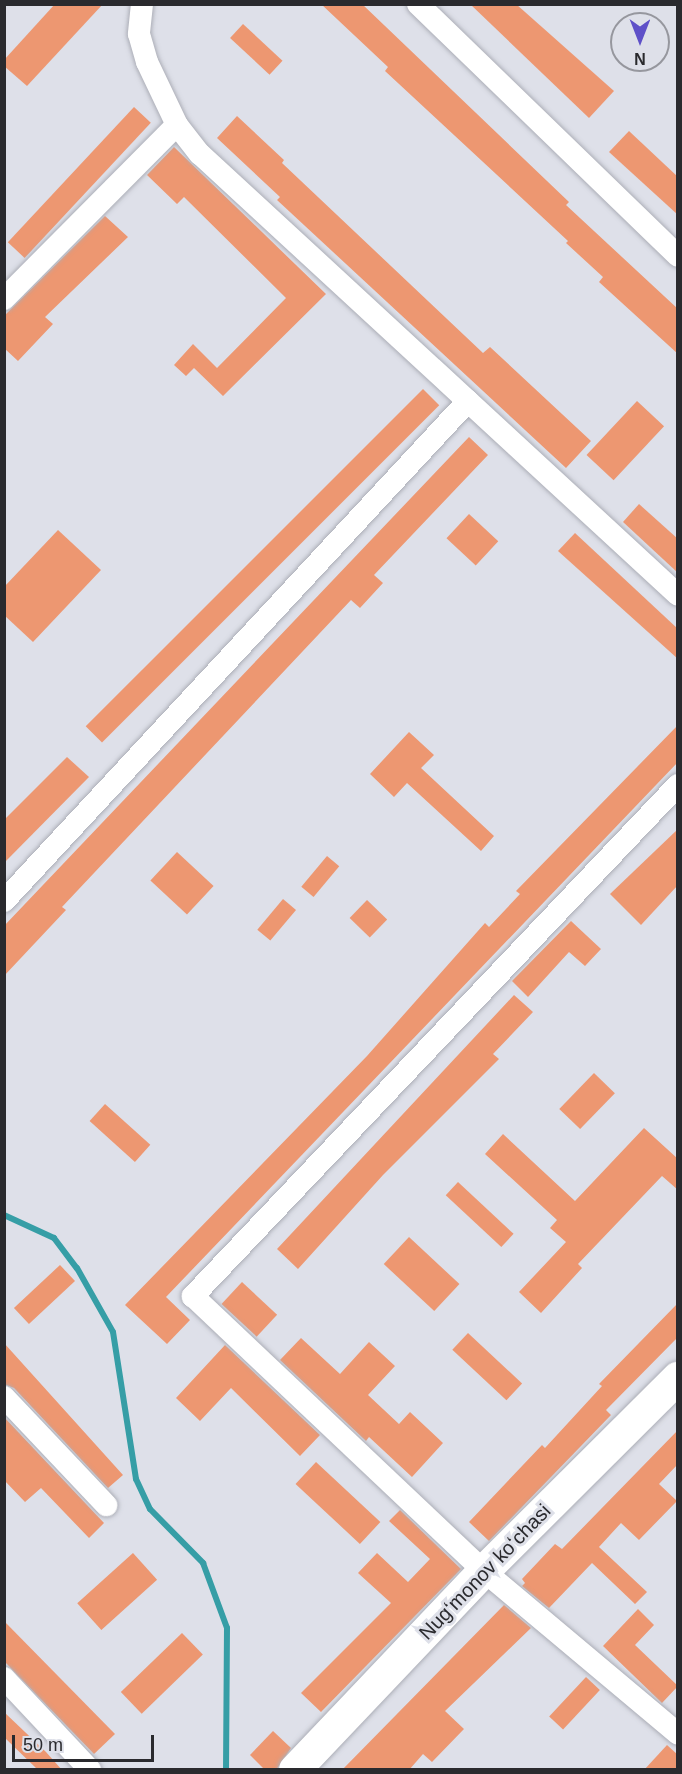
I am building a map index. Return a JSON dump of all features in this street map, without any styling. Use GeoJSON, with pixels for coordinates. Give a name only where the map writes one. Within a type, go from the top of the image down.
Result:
{"type":"FeatureCollection","features":[{"type":"Feature","properties":{"kind":"main road","name":"Nugʻmonov koʻchasi"},"geometry":{"type":"LineString","coordinates":[[295,1770],[484,1572],[678,1378]]}},
{"type":"Feature","properties":{"kind":"street"},"geometry":{"type":"LineString","coordinates":[[142,4],[139,34],[145,53],[177,125],[200,154],[678,595]]}},
{"type":"Feature","properties":{"kind":"street"},"geometry":{"type":"LineString","coordinates":[[418,4],[678,256]]}},
{"type":"Feature","properties":{"kind":"street"},"geometry":{"type":"LineString","coordinates":[[4,299],[177,125]]}},
{"type":"Feature","properties":{"kind":"street"},"geometry":{"type":"LineString","coordinates":[[4,901],[468,401]]}},
{"type":"Feature","properties":{"kind":"street"},"geometry":{"type":"LineString","coordinates":[[678,785],[192,1296],[484,1572],[678,1734]]}},
{"type":"Feature","properties":{"kind":"street"},"geometry":{"type":"LineString","coordinates":[[4,1397],[106,1505]]}},
{"type":"Feature","properties":{"kind":"street"},"geometry":{"type":"LineString","coordinates":[[4,1678],[90,1770]]}},
{"type":"Feature","properties":{"kind":"building"},"geometry":{"type":"Polygon","coordinates":[[[55,4],[103,4],[27,86],[4,66],[4,60],[55,4]]]}},
{"type":"Feature","properties":{"kind":"building"},"geometry":{"type":"Polygon","coordinates":[[[321,4],[362,4],[569,202],[566,205],[678,309],[678,354],[599,282],[603,277],[566,243],[568,241],[385,71],[388,67],[321,4]]]}},
{"type":"Feature","properties":{"kind":"building"},"geometry":{"type":"Polygon","coordinates":[[[470,4],[516,4],[614,91],[589,118],[470,4]]]}},
{"type":"Feature","properties":{"kind":"building"},"geometry":{"type":"Polygon","coordinates":[[[243,24],[282,61],[270,75],[230,38],[243,24]]]}},
{"type":"Feature","properties":{"kind":"building"},"geometry":{"type":"Polygon","coordinates":[[[134,107],[151,123],[25,258],[8,242],[134,107]]]}},
{"type":"Feature","properties":{"kind":"building"},"geometry":{"type":"Polygon","coordinates":[[[237,116],[284,160],[282,163],[483,353],[490,347],[591,441],[566,468],[277,200],[280,197],[217,138],[237,116]]]}},
{"type":"Feature","properties":{"kind":"building"},"geometry":{"type":"Polygon","coordinates":[[[629,131],[678,177],[678,215],[609,152],[629,131]]]}},
{"type":"Feature","properties":{"kind":"building"},"geometry":{"type":"Polygon","coordinates":[[[174,147],[326,294],[223,396],[194,368],[186,376],[174,365],[193,344],[217,368],[286,298],[184,197],[177,204],[147,175],[174,147]]]}},
{"type":"Feature","properties":{"kind":"building"},"geometry":{"type":"Polygon","coordinates":[[[105,216],[128,237],[45,317],[53,324],[18,361],[4,348],[4,316],[105,216]]]}},
{"type":"Feature","properties":{"kind":"building"},"geometry":{"type":"Polygon","coordinates":[[[423,389],[439,405],[102,743],[86,726],[423,389]]]}},
{"type":"Feature","properties":{"kind":"building"},"geometry":{"type":"Polygon","coordinates":[[[637,401],[664,426],[614,480],[587,455],[637,401]]]}},
{"type":"Feature","properties":{"kind":"building"},"geometry":{"type":"Polygon","coordinates":[[[469,437],[488,455],[374,575],[383,583],[360,608],[351,600],[62,907],[66,910],[4,976],[4,926],[469,437]]]}},
{"type":"Feature","properties":{"kind":"building"},"geometry":{"type":"Polygon","coordinates":[[[639,504],[678,539],[678,573],[623,522],[639,504]]]}},
{"type":"Feature","properties":{"kind":"building"},"geometry":{"type":"Polygon","coordinates":[[[469,514],[498,541],[476,565],[446,538],[469,514]]]}},
{"type":"Feature","properties":{"kind":"building"},"geometry":{"type":"Polygon","coordinates":[[[58,530],[101,570],[33,642],[4,615],[4,587],[58,530]]]}},
{"type":"Feature","properties":{"kind":"building"},"geometry":{"type":"Polygon","coordinates":[[[575,533],[678,629],[678,659],[558,551],[575,533]]]}},
{"type":"Feature","properties":{"kind":"building"},"geometry":{"type":"Polygon","coordinates":[[[678,725],[678,762],[166,1297],[190,1320],[167,1344],[125,1305],[367,1056],[485,923],[489,927],[520,894],[516,891],[678,725]]]}},
{"type":"Feature","properties":{"kind":"building"},"geometry":{"type":"Polygon","coordinates":[[[409,732],[434,755],[421,768],[494,836],[481,851],[407,783],[394,797],[370,774],[409,732]]]}},
{"type":"Feature","properties":{"kind":"building"},"geometry":{"type":"Polygon","coordinates":[[[67,757],[89,777],[4,863],[4,820],[67,757]]]}},
{"type":"Feature","properties":{"kind":"building"},"geometry":{"type":"Polygon","coordinates":[[[678,829],[678,885],[641,925],[610,894],[678,829]]]}},
{"type":"Feature","properties":{"kind":"building"},"geometry":{"type":"Polygon","coordinates":[[[177,852],[214,886],[187,915],[150,881],[177,852]]]}},
{"type":"Feature","properties":{"kind":"building"},"geometry":{"type":"Polygon","coordinates":[[[327,856],[339,866],[314,897],[301,887],[327,856]]]}},
{"type":"Feature","properties":{"kind":"building"},"geometry":{"type":"Polygon","coordinates":[[[283,899],[296,910],[270,941],[257,930],[283,899]]]}},
{"type":"Feature","properties":{"kind":"building"},"geometry":{"type":"Polygon","coordinates":[[[367,900],[387,919],[370,937],[350,918],[367,900]]]}},
{"type":"Feature","properties":{"kind":"building"},"geometry":{"type":"Polygon","coordinates":[[[571,921],[601,949],[585,966],[569,952],[528,997],[512,981],[571,921]]]}},
{"type":"Feature","properties":{"kind":"building"},"geometry":{"type":"Polygon","coordinates":[[[514,995],[533,1012],[493,1054],[499,1059],[383,1175],[298,1269],[277,1249],[514,995]]]}},
{"type":"Feature","properties":{"kind":"building"},"geometry":{"type":"Polygon","coordinates":[[[594,1073],[615,1093],[580,1129],[559,1109],[594,1073]]]}},
{"type":"Feature","properties":{"kind":"building"},"geometry":{"type":"Polygon","coordinates":[[[105,1104],[150,1145],[135,1162],[90,1121],[105,1104]]]}},
{"type":"Feature","properties":{"kind":"building"},"geometry":{"type":"Polygon","coordinates":[[[644,1128],[678,1159],[678,1190],[662,1176],[578,1264],[582,1268],[541,1313],[519,1292],[566,1242],[550,1228],[557,1220],[485,1154],[503,1134],[575,1201],[644,1128]]]}},
{"type":"Feature","properties":{"kind":"building"},"geometry":{"type":"Polygon","coordinates":[[[458,1182],[514,1234],[501,1247],[446,1195],[458,1182]]]}},
{"type":"Feature","properties":{"kind":"building"},"geometry":{"type":"Polygon","coordinates":[[[409,1237],[459,1284],[434,1311],[384,1264],[409,1237]]]}},
{"type":"Feature","properties":{"kind":"building"},"geometry":{"type":"Polygon","coordinates":[[[60,1265],[75,1281],[29,1324],[14,1308],[60,1265]]]}},
{"type":"Feature","properties":{"kind":"building"},"geometry":{"type":"Polygon","coordinates":[[[242,1282],[277,1315],[257,1337],[222,1304],[242,1282]]]}},
{"type":"Feature","properties":{"kind":"building"},"geometry":{"type":"Polygon","coordinates":[[[678,1303],[678,1337],[606,1410],[611,1415],[489,1541],[469,1522],[542,1445],[545,1448],[602,1386],[599,1384],[678,1303]]]}},
{"type":"Feature","properties":{"kind":"building"},"geometry":{"type":"Polygon","coordinates":[[[468,1333],[522,1383],[506,1400],[452,1350],[468,1333]]]}},
{"type":"Feature","properties":{"kind":"building"},"geometry":{"type":"Polygon","coordinates":[[[301,1338],[340,1374],[369,1342],[395,1366],[368,1395],[399,1424],[410,1412],[443,1443],[412,1477],[369,1437],[366,1441],[280,1360],[301,1338]]]}},
{"type":"Feature","properties":{"kind":"building"},"geometry":{"type":"Polygon","coordinates":[[[4,1343],[123,1475],[108,1488],[14,1388],[4,1384],[4,1343]]]}},
{"type":"Feature","properties":{"kind":"building"},"geometry":{"type":"Polygon","coordinates":[[[225,1345],[320,1435],[300,1456],[231,1388],[200,1421],[176,1398],[225,1345]]]}},
{"type":"Feature","properties":{"kind":"building"},"geometry":{"type":"Polygon","coordinates":[[[4,1417],[104,1523],[89,1538],[41,1488],[25,1502],[4,1480],[4,1417]]]}},
{"type":"Feature","properties":{"kind":"building"},"geometry":{"type":"Polygon","coordinates":[[[678,1430],[678,1464],[659,1484],[677,1501],[639,1540],[621,1523],[599,1547],[647,1592],[635,1604],[592,1563],[549,1608],[522,1586],[525,1583],[522,1579],[555,1544],[562,1549],[678,1430]]]}},
{"type":"Feature","properties":{"kind":"building"},"geometry":{"type":"Polygon","coordinates":[[[316,1462],[380,1522],[360,1544],[296,1484],[316,1462]]]}},
{"type":"Feature","properties":{"kind":"building"},"geometry":{"type":"Polygon","coordinates":[[[400,1510],[461,1569],[321,1712],[301,1693],[391,1603],[358,1573],[377,1553],[408,1582],[430,1559],[389,1521],[400,1510]]]}},
{"type":"Feature","properties":{"kind":"building"},"geometry":{"type":"Polygon","coordinates":[[[133,1553],[157,1580],[101,1630],[77,1603],[133,1553]]]}},
{"type":"Feature","properties":{"kind":"building"},"geometry":{"type":"Polygon","coordinates":[[[504,1605],[531,1628],[445,1711],[464,1729],[432,1762],[423,1754],[409,1770],[342,1770],[504,1605]]]}},
{"type":"Feature","properties":{"kind":"building"},"geometry":{"type":"Polygon","coordinates":[[[638,1609],[654,1625],[635,1645],[678,1686],[662,1703],[603,1646],[638,1609]]]}},
{"type":"Feature","properties":{"kind":"building"},"geometry":{"type":"Polygon","coordinates":[[[4,1621],[115,1734],[94,1754],[4,1661],[4,1621]]]}},
{"type":"Feature","properties":{"kind":"building"},"geometry":{"type":"Polygon","coordinates":[[[182,1633],[203,1655],[142,1714],[121,1692],[182,1633]]]}},
{"type":"Feature","properties":{"kind":"building"},"geometry":{"type":"Polygon","coordinates":[[[586,1677],[600,1690],[563,1729],[549,1716],[586,1677]]]}},
{"type":"Feature","properties":{"kind":"building"},"geometry":{"type":"Polygon","coordinates":[[[4,1712],[62,1770],[38,1770],[4,1737],[4,1712]]]}},
{"type":"Feature","properties":{"kind":"building"},"geometry":{"type":"Polygon","coordinates":[[[273,1731],[291,1748],[276,1770],[265,1770],[250,1755],[273,1731]]]}},
{"type":"Feature","properties":{"kind":"building"},"geometry":{"type":"Polygon","coordinates":[[[667,1745],[678,1755],[678,1770],[644,1770],[667,1745]]]}},
{"type":"Feature","properties":{"kind":"waterway"},"geometry":{"type":"LineString","coordinates":[[4,1215],[54,1238],[77,1268],[113,1332],[136,1479],[150,1509],[203,1563],[227,1628],[226,1770]]}}]}
